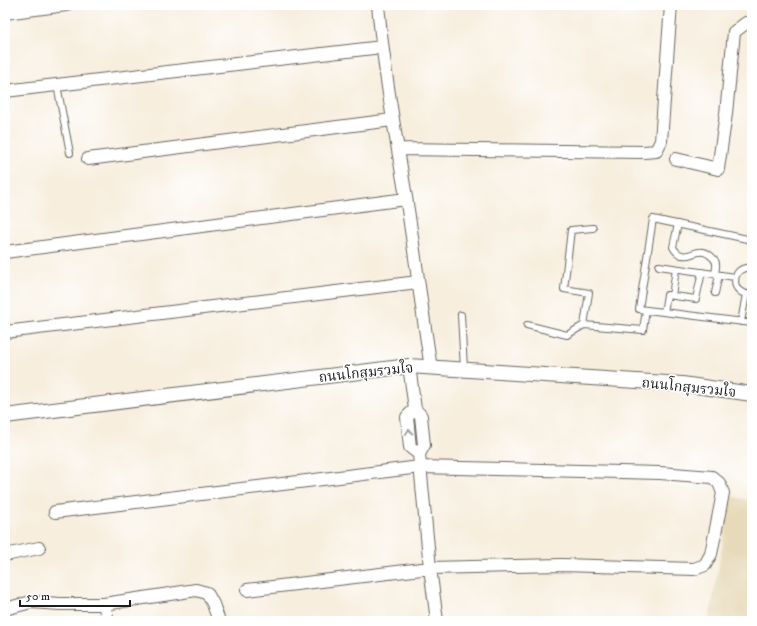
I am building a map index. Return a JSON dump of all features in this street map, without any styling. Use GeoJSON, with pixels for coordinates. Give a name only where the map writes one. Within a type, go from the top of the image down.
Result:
{"type":"FeatureCollection","features":[{"type":"Feature","properties":{"kind":"street"},"geometry":{"type":"LineString","coordinates":[[5,12],[66,5]]}},
{"type":"Feature","properties":{"kind":"street"},"geometry":{"type":"LineString","coordinates":[[378,5],[392,120],[406,199],[430,368]]}},
{"type":"Feature","properties":{"kind":"street"},"geometry":{"type":"LineString","coordinates":[[398,148],[656,151],[662,141],[671,5]]}},
{"type":"Feature","properties":{"kind":"street"},"geometry":{"type":"LineString","coordinates":[[676,160],[718,169],[726,114],[734,32],[746,23],[752,24]]}},
{"type":"Feature","properties":{"kind":"street"},"geometry":{"type":"LineString","coordinates":[[5,91],[382,47]]}},
{"type":"Feature","properties":{"kind":"street"},"geometry":{"type":"LineString","coordinates":[[88,159],[392,120]]}},
{"type":"Feature","properties":{"kind":"street"},"geometry":{"type":"LineString","coordinates":[[5,252],[406,199]]}},
{"type":"Feature","properties":{"kind":"street"},"geometry":{"type":"LineString","coordinates":[[5,332],[418,282]]}},
{"type":"Feature","properties":{"kind":"street"},"geometry":{"type":"LineString","coordinates":[[409,366],[415,410],[408,417],[410,447],[419,454],[430,568],[437,621]]}},
{"type":"Feature","properties":{"kind":"street","name":"ถนนโกสุมรวมใจ"},"geometry":{"type":"LineString","coordinates":[[5,416],[409,366],[682,384],[752,394]]}},
{"type":"Feature","properties":{"kind":"street"},"geometry":{"type":"LineString","coordinates":[[55,512],[420,467],[660,473],[712,476],[719,483],[723,493],[711,554],[704,564],[694,569],[562,565],[430,568],[247,590]]}},
{"type":"Feature","properties":{"kind":"street"},"geometry":{"type":"LineString","coordinates":[[5,555],[39,548]]}},
{"type":"Feature","properties":{"kind":"street"},"geometry":{"type":"LineString","coordinates":[[5,609],[32,602],[60,604],[104,604],[196,590],[207,593],[219,621]]}},
{"type":"Feature","properties":{"kind":"street"},"geometry":{"type":"LineString","coordinates":[[104,604],[108,621]]}},
{"type":"Feature","properties":{"kind":"lane"},"geometry":{"type":"LineString","coordinates":[[57,85],[70,153]]}},
{"type":"Feature","properties":{"kind":"lane"},"geometry":{"type":"LineString","coordinates":[[752,240],[653,219],[639,309],[752,323]]}},
{"type":"Feature","properties":{"kind":"lane"},"geometry":{"type":"LineString","coordinates":[[678,224],[673,247],[676,252],[687,256],[692,253],[705,252],[710,254],[715,260],[717,266],[715,293]]}},
{"type":"Feature","properties":{"kind":"lane"},"geometry":{"type":"LineString","coordinates":[[584,325],[589,293],[564,289],[571,230],[593,228]]}},
{"type":"Feature","properties":{"kind":"lane"},"geometry":{"type":"LineString","coordinates":[[659,266],[735,277]]}},
{"type":"Feature","properties":{"kind":"lane"},"geometry":{"type":"LineString","coordinates":[[741,322],[749,294],[738,290],[735,277],[740,270],[744,268],[752,268]]}},
{"type":"Feature","properties":{"kind":"lane"},"geometry":{"type":"LineString","coordinates":[[672,296],[676,269]]}},
{"type":"Feature","properties":{"kind":"lane"},"geometry":{"type":"LineString","coordinates":[[664,312],[667,295],[696,299],[702,272]]}},
{"type":"Feature","properties":{"kind":"lane"},"geometry":{"type":"LineString","coordinates":[[527,325],[567,336],[584,325],[643,330],[646,310]]}},
{"type":"Feature","properties":{"kind":"lane"},"geometry":{"type":"LineString","coordinates":[[461,315],[464,369]]}},
{"type":"Feature","properties":{"kind":"shaded area"},"geometry":{"type":"Polygon","coordinates":[[[731,496],[752,501],[752,621],[709,621],[731,496]]]}}]}
